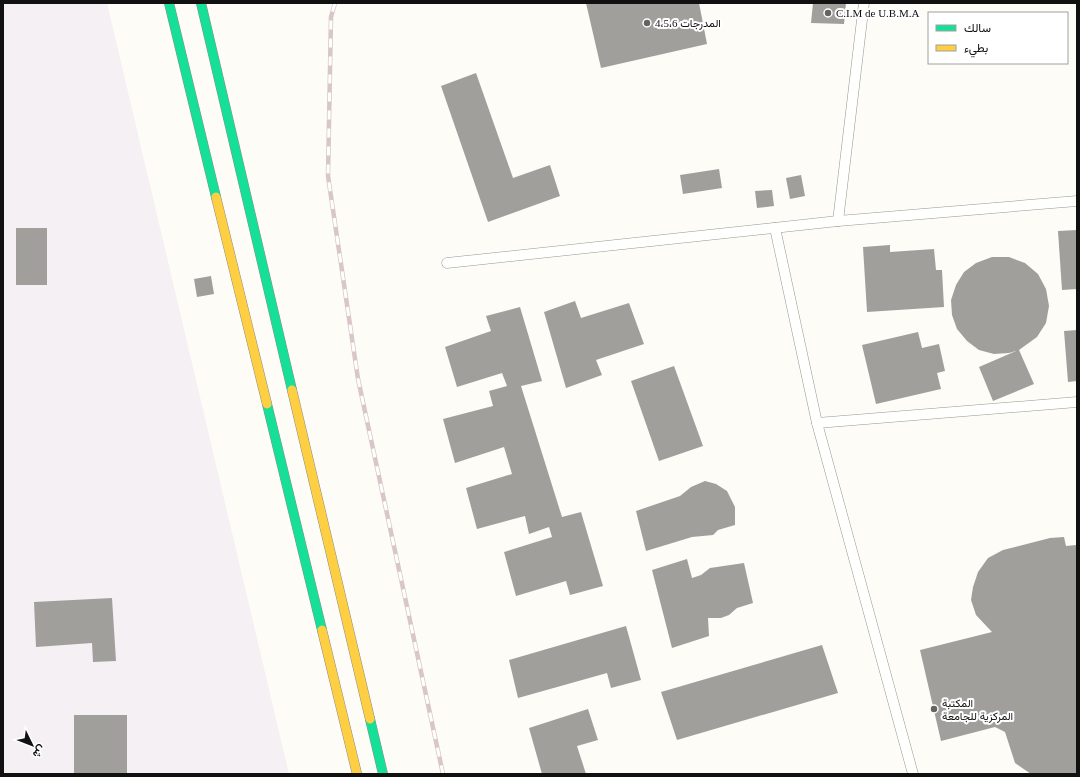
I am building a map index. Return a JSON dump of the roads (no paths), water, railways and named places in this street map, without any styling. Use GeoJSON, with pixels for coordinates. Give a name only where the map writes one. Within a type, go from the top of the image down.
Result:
{"type":"FeatureCollection","features":[{"type":"Feature","properties":{"kind":"main road"},"geometry":{"type":"LineString","coordinates":[[169,3],[357,774]]}},
{"type":"Feature","properties":{"kind":"main road"},"geometry":{"type":"LineString","coordinates":[[201,3],[383,774]]}},
{"type":"Feature","properties":{"kind":"lane"},"geometry":{"type":"LineString","coordinates":[[838,221],[864,3]]}},
{"type":"Feature","properties":{"kind":"lane"},"geometry":{"type":"LineString","coordinates":[[447,263],[838,221],[1077,201]]}},
{"type":"Feature","properties":{"kind":"lane"},"geometry":{"type":"LineString","coordinates":[[775,228],[817,423],[913,774]]}},
{"type":"Feature","properties":{"kind":"lane"},"geometry":{"type":"LineString","coordinates":[[817,423],[1077,402]]}},
{"type":"Feature","properties":{"kind":"railway"},"geometry":{"type":"LineString","coordinates":[[335,3],[331,17],[328,176],[358,379],[443,774]]}},
{"type":"Feature","properties":{"kind":"place","name":"C.I.M de U.B.M.A"},"geometry":{"type":"Point","coordinates":[828,13]}},
{"type":"Feature","properties":{"kind":"place","name":"المدرجات 4،5،6"},"geometry":{"type":"Point","coordinates":[647,23]}},
{"type":"Feature","properties":{"kind":"place","name":"المكتبة المركزية للجامعة"},"geometry":{"type":"Point","coordinates":[934,709]}}]}
